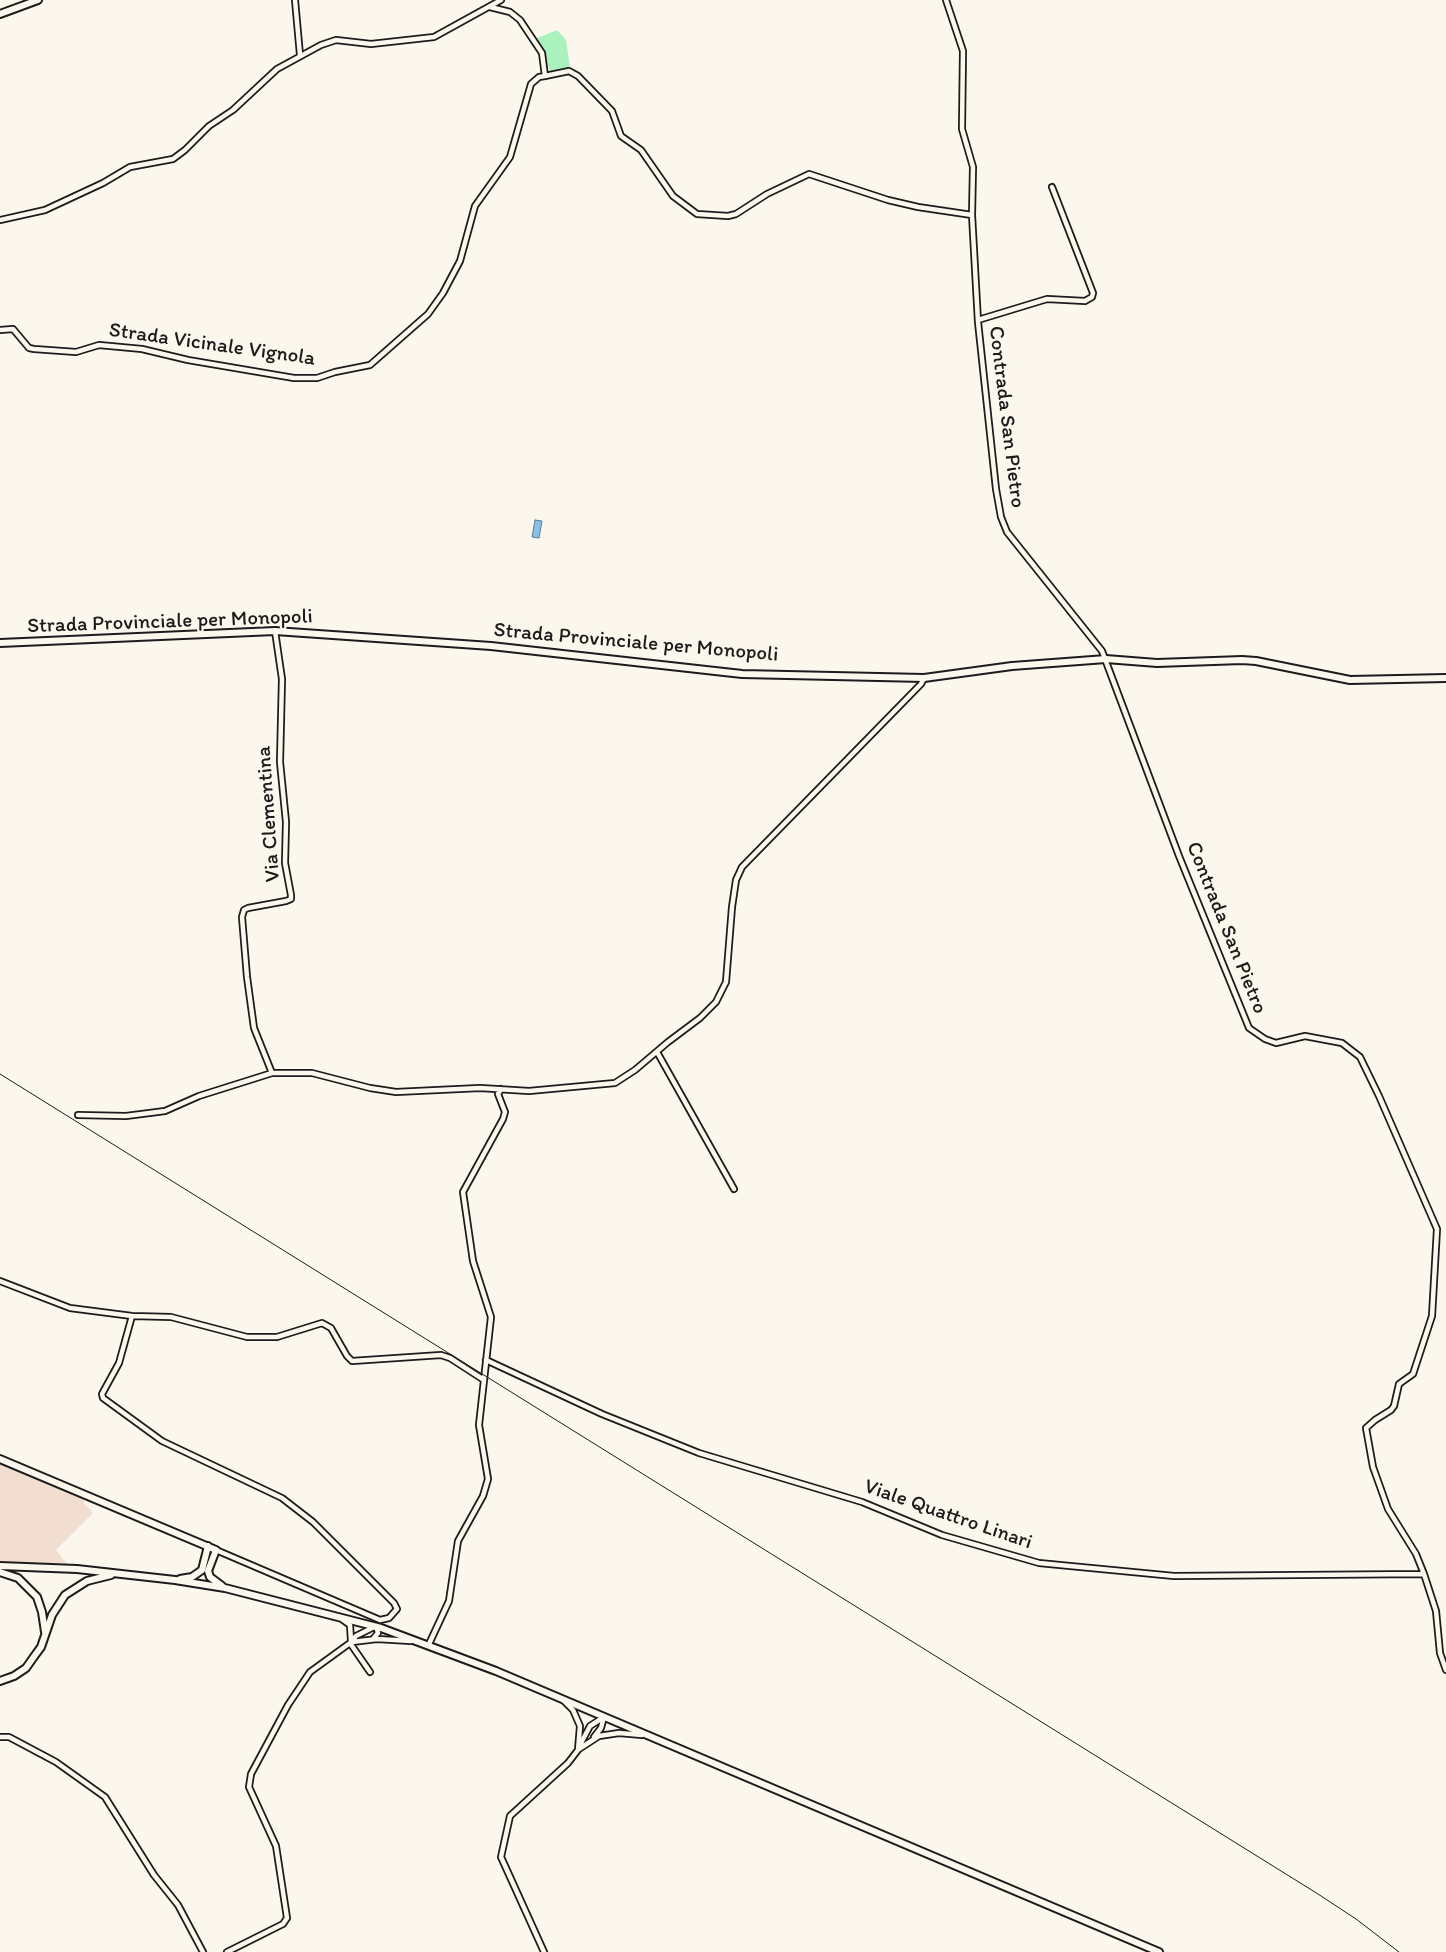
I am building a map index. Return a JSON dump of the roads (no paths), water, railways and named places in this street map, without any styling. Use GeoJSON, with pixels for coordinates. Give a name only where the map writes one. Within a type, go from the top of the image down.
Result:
{"type":"FeatureCollection","features":[{"type":"Feature","properties":{"kind":"street"},"geometry":{"type":"LineString","coordinates":[[0,14],[38,0]]}},
{"type":"Feature","properties":{"kind":"street"},"geometry":{"type":"LineString","coordinates":[[295,0],[300,55]]}},
{"type":"Feature","properties":{"kind":"street"},"geometry":{"type":"LineString","coordinates":[[0,220],[45,210],[103,183],[130,167],[173,159],[186,150],[209,126],[233,110],[277,69],[300,55],[336,40],[371,44],[434,37],[501,0]]}},
{"type":"Feature","properties":{"kind":"street","name":"Contrada San Pietro"},"geometry":{"type":"LineString","coordinates":[[946,0],[962,51],[962,129],[973,167],[972,215],[978,320],[1001,517],[1008,532],[1083,624],[1106,660],[1105,664],[1246,1024],[1254,1033],[1276,1042],[1304,1036],[1342,1043],[1360,1058],[1379,1096],[1436,1229],[1432,1316],[1413,1374],[1399,1384],[1394,1406],[1391,1410],[1366,1428],[1373,1468],[1388,1509],[1416,1554],[1436,1610],[1440,1653],[1446,1670]]}},
{"type":"Feature","properties":{"kind":"street"},"geometry":{"type":"LineString","coordinates":[[490,7],[510,12],[520,20],[542,53],[545,76],[569,71],[578,76],[612,111],[620,136],[641,150],[673,196],[697,214],[728,216],[736,214],[767,194],[809,174],[888,200],[918,207],[972,215]]}},
{"type":"Feature","properties":{"kind":"street","name":"Strada Vicinale Vignola"},"geometry":{"type":"LineString","coordinates":[[0,330],[13,329],[29,348],[34,349],[76,352],[99,345],[142,348],[188,360],[294,378],[317,378],[335,372],[370,365],[428,314],[443,293],[460,261],[475,206],[510,157],[531,84],[539,77],[545,76]]}},
{"type":"Feature","properties":{"kind":"street"},"geometry":{"type":"LineString","coordinates":[[978,320],[1047,298],[1085,301],[1092,297],[1052,187]]}},
{"type":"Feature","properties":{"kind":"street","name":"Strada Provinciale per Monopoli"},"geometry":{"type":"LineString","coordinates":[[0,643],[276,631],[492,646],[742,674],[924,678],[1012,666],[1106,660],[1157,663],[1256,660],[1350,680],[1446,678]]}},
{"type":"Feature","properties":{"kind":"street","name":"Via Clementina"},"geometry":{"type":"LineString","coordinates":[[272,1073],[254,1028],[242,917],[244,910],[248,908],[286,901],[291,898],[285,863],[286,822],[280,762],[282,679],[276,631]]}},
{"type":"Feature","properties":{"kind":"street"},"geometry":{"type":"LineString","coordinates":[[78,1115],[126,1116],[165,1111],[199,1096],[272,1073],[312,1073],[388,1092],[501,1089],[529,1091],[573,1085],[610,1084],[635,1070],[704,1015],[724,988],[736,880],[742,867],[921,684],[924,678]]}},
{"type":"Feature","properties":{"kind":"street"},"geometry":{"type":"LineString","coordinates":[[657,1052],[734,1189]]}},
{"type":"Feature","properties":{"kind":"street"},"geometry":{"type":"LineString","coordinates":[[429,1644],[449,1601],[458,1541],[483,1496],[486,1486],[487,1471],[479,1425],[491,1317],[473,1261],[463,1192],[503,1119],[505,1112],[498,1094],[501,1089]]}},
{"type":"Feature","properties":{"kind":"street"},"geometry":{"type":"LineString","coordinates":[[0,1281],[70,1308],[132,1316],[171,1317],[227,1333],[262,1338],[277,1337],[322,1323],[331,1328],[347,1356],[352,1361],[441,1355],[450,1358],[484,1380]]}},
{"type":"Feature","properties":{"kind":"street"},"geometry":{"type":"LineString","coordinates":[[0,1459],[380,1620],[389,1618],[397,1609],[394,1603],[313,1522],[282,1498],[162,1441],[103,1398],[102,1394],[119,1362],[132,1316]]}},
{"type":"Feature","properties":{"kind":"street","name":"Viale Quattro Linari"},"geometry":{"type":"LineString","coordinates":[[486,1360],[602,1414],[699,1453],[862,1502],[942,1535],[1039,1563],[1174,1576],[1424,1574]]}},
{"type":"Feature","properties":{"kind":"street"},"geometry":{"type":"LineString","coordinates":[[175,1580],[192,1577],[199,1573],[203,1567],[208,1546]]}},
{"type":"Feature","properties":{"kind":"street"},"geometry":{"type":"LineString","coordinates":[[216,1550],[208,1565],[208,1574],[225,1588]]}},
{"type":"Feature","properties":{"kind":"street"},"geometry":{"type":"LineString","coordinates":[[0,1566],[29,1566],[175,1580],[225,1588],[376,1626],[429,1644],[604,1716],[1159,1952]]}},
{"type":"Feature","properties":{"kind":"street"},"geometry":{"type":"LineString","coordinates":[[0,1572],[18,1578],[36,1597],[42,1612],[45,1633]]}},
{"type":"Feature","properties":{"kind":"street"},"geometry":{"type":"LineString","coordinates":[[0,1681],[14,1676],[26,1668],[41,1647],[58,1604],[76,1586],[96,1578],[125,1574]]}},
{"type":"Feature","properties":{"kind":"street"},"geometry":{"type":"LineString","coordinates":[[339,1616],[350,1625],[350,1642],[370,1672]]}},
{"type":"Feature","properties":{"kind":"street"},"geometry":{"type":"LineString","coordinates":[[372,1639],[378,1633],[376,1626]]}},
{"type":"Feature","properties":{"kind":"street"},"geometry":{"type":"LineString","coordinates":[[228,1952],[283,1924],[287,1918],[276,1846],[248,1786],[249,1779],[302,1681],[310,1672],[356,1636],[376,1626]]}},
{"type":"Feature","properties":{"kind":"street"},"geometry":{"type":"LineString","coordinates":[[350,1642],[372,1639],[419,1641]]}},
{"type":"Feature","properties":{"kind":"street"},"geometry":{"type":"LineString","coordinates":[[560,1698],[578,1718],[580,1726],[579,1747]]}},
{"type":"Feature","properties":{"kind":"street"},"geometry":{"type":"LineString","coordinates":[[591,1740],[601,1728],[604,1716]]}},
{"type":"Feature","properties":{"kind":"street"},"geometry":{"type":"LineString","coordinates":[[544,1952],[504,1868],[501,1857],[506,1827],[510,1816],[568,1763],[590,1726],[604,1716]]}},
{"type":"Feature","properties":{"kind":"street"},"geometry":{"type":"LineString","coordinates":[[579,1747],[599,1736],[619,1733],[648,1736]]}},
{"type":"Feature","properties":{"kind":"street"},"geometry":{"type":"LineString","coordinates":[[0,1737],[9,1737],[56,1762],[105,1798],[154,1875],[178,1905],[203,1952]]}},
{"type":"Feature","properties":{"kind":"water"},"geometry":{"type":"Polygon","coordinates":[[[535,520],[542,521],[539,538],[532,537],[535,520]]]}},
{"type":"Feature","properties":{"kind":"railway"},"geometry":{"type":"LineString","coordinates":[[0,1074],[1318,1894],[1356,1919],[1399,1952]]}}]}
